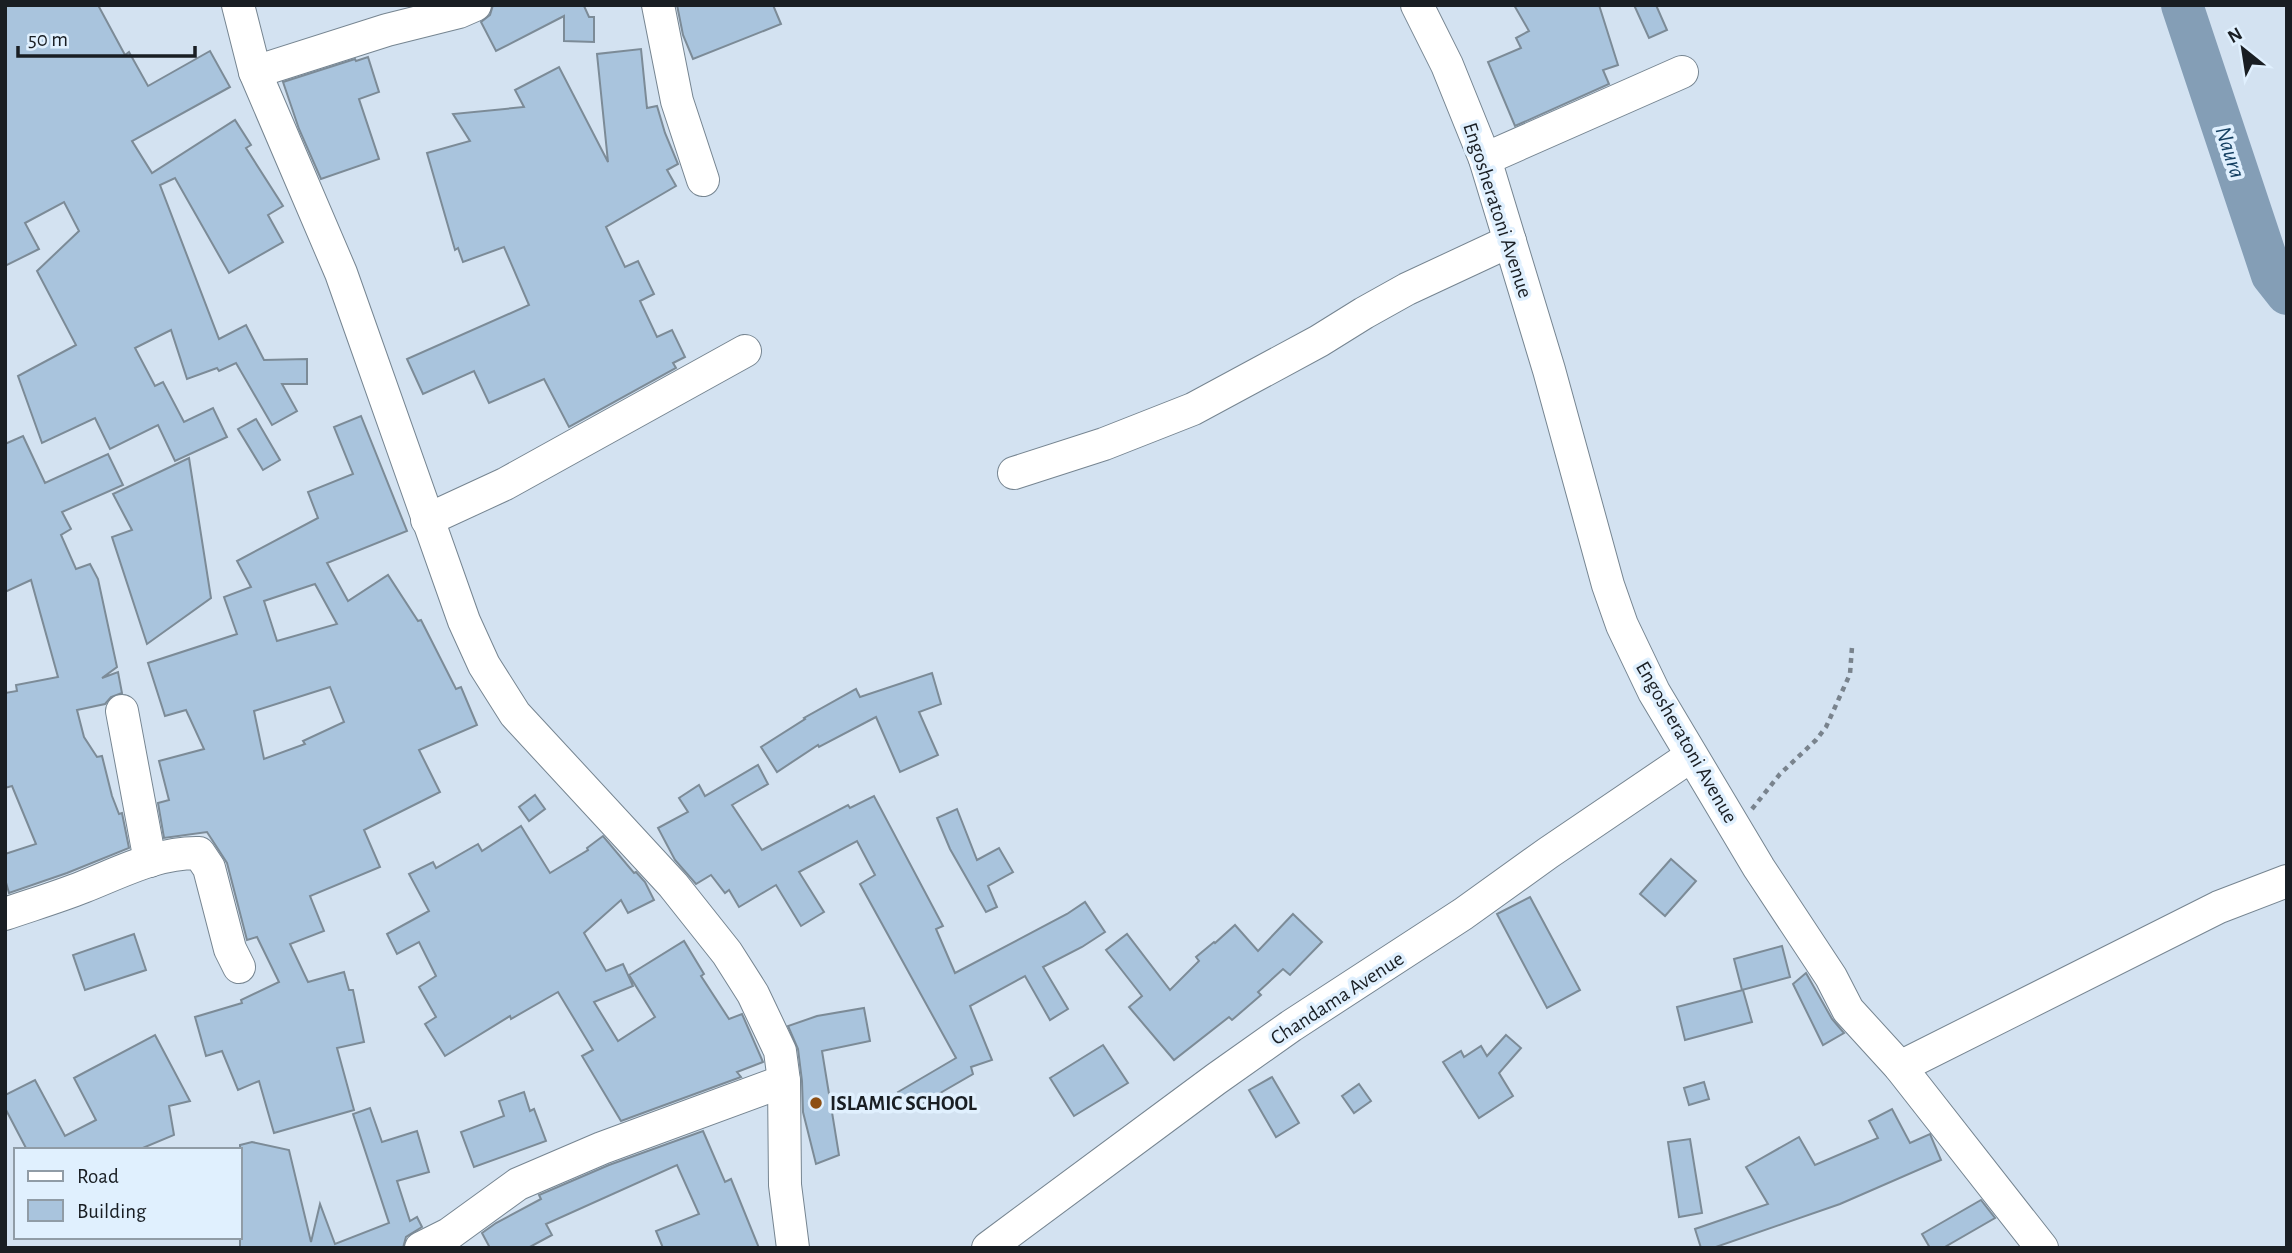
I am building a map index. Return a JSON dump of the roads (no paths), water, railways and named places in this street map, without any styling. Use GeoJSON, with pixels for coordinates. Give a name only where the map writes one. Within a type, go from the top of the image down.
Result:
{"type":"FeatureCollection","features":[{"type":"Feature","properties":{"kind":"street"},"geometry":{"type":"LineString","coordinates":[[238,5],[255,72],[341,273],[427,520],[464,621],[484,666],[515,714],[673,885],[727,953],[766,1018],[780,1051],[784,1082],[785,1185],[793,1248]]}},
{"type":"Feature","properties":{"kind":"street"},"geometry":{"type":"LineString","coordinates":[[255,72],[475,5]]}},
{"type":"Feature","properties":{"kind":"street"},"geometry":{"type":"LineString","coordinates":[[658,5],[677,101],[703,180]]}},
{"type":"Feature","properties":{"kind":"street","name":"Engosheratoni Avenue"},"geometry":{"type":"LineString","coordinates":[[1417,5],[1447,65],[1485,159],[1559,405],[1608,585],[1622,625],[1645,675],[1666,715],[1831,977],[1848,1010],[1900,1067],[2042,1248]]}},
{"type":"Feature","properties":{"kind":"street"},"geometry":{"type":"LineString","coordinates":[[1485,159],[1682,72]]}},
{"type":"Feature","properties":{"kind":"street"},"geometry":{"type":"LineString","coordinates":[[1014,473],[1104,444],[1193,409],[1319,341],[1407,289],[1510,242]]}},
{"type":"Feature","properties":{"kind":"street"},"geometry":{"type":"LineString","coordinates":[[427,520],[505,484],[745,351]]}},
{"type":"Feature","properties":{"kind":"street"},"geometry":{"type":"LineString","coordinates":[[122,711],[150,861]]}},
{"type":"Feature","properties":{"kind":"street","name":"Chandama Avenue"},"geometry":{"type":"LineString","coordinates":[[988,1248],[1144,1130],[1291,1026],[1463,914],[1692,756]]}},
{"type":"Feature","properties":{"kind":"street"},"geometry":{"type":"LineString","coordinates":[[5,914],[150,861],[180,853],[199,853],[209,868],[230,949],[239,967]]}},
{"type":"Feature","properties":{"kind":"street"},"geometry":{"type":"LineString","coordinates":[[1900,1067],[2219,907],[2287,881]]}},
{"type":"Feature","properties":{"kind":"street"},"geometry":{"type":"LineString","coordinates":[[421,1248],[449,1234],[518,1184],[602,1148],[784,1082]]}},
{"type":"Feature","properties":{"kind":"waterway","name":"Naura"},"geometry":{"type":"LineString","coordinates":[[2182,5],[2272,275],[2287,294]]}},
{"type":"Feature","properties":{"kind":"place","name":"ISLAMIC SCHOOL"},"geometry":{"type":"Point","coordinates":[816,1103]}}]}
